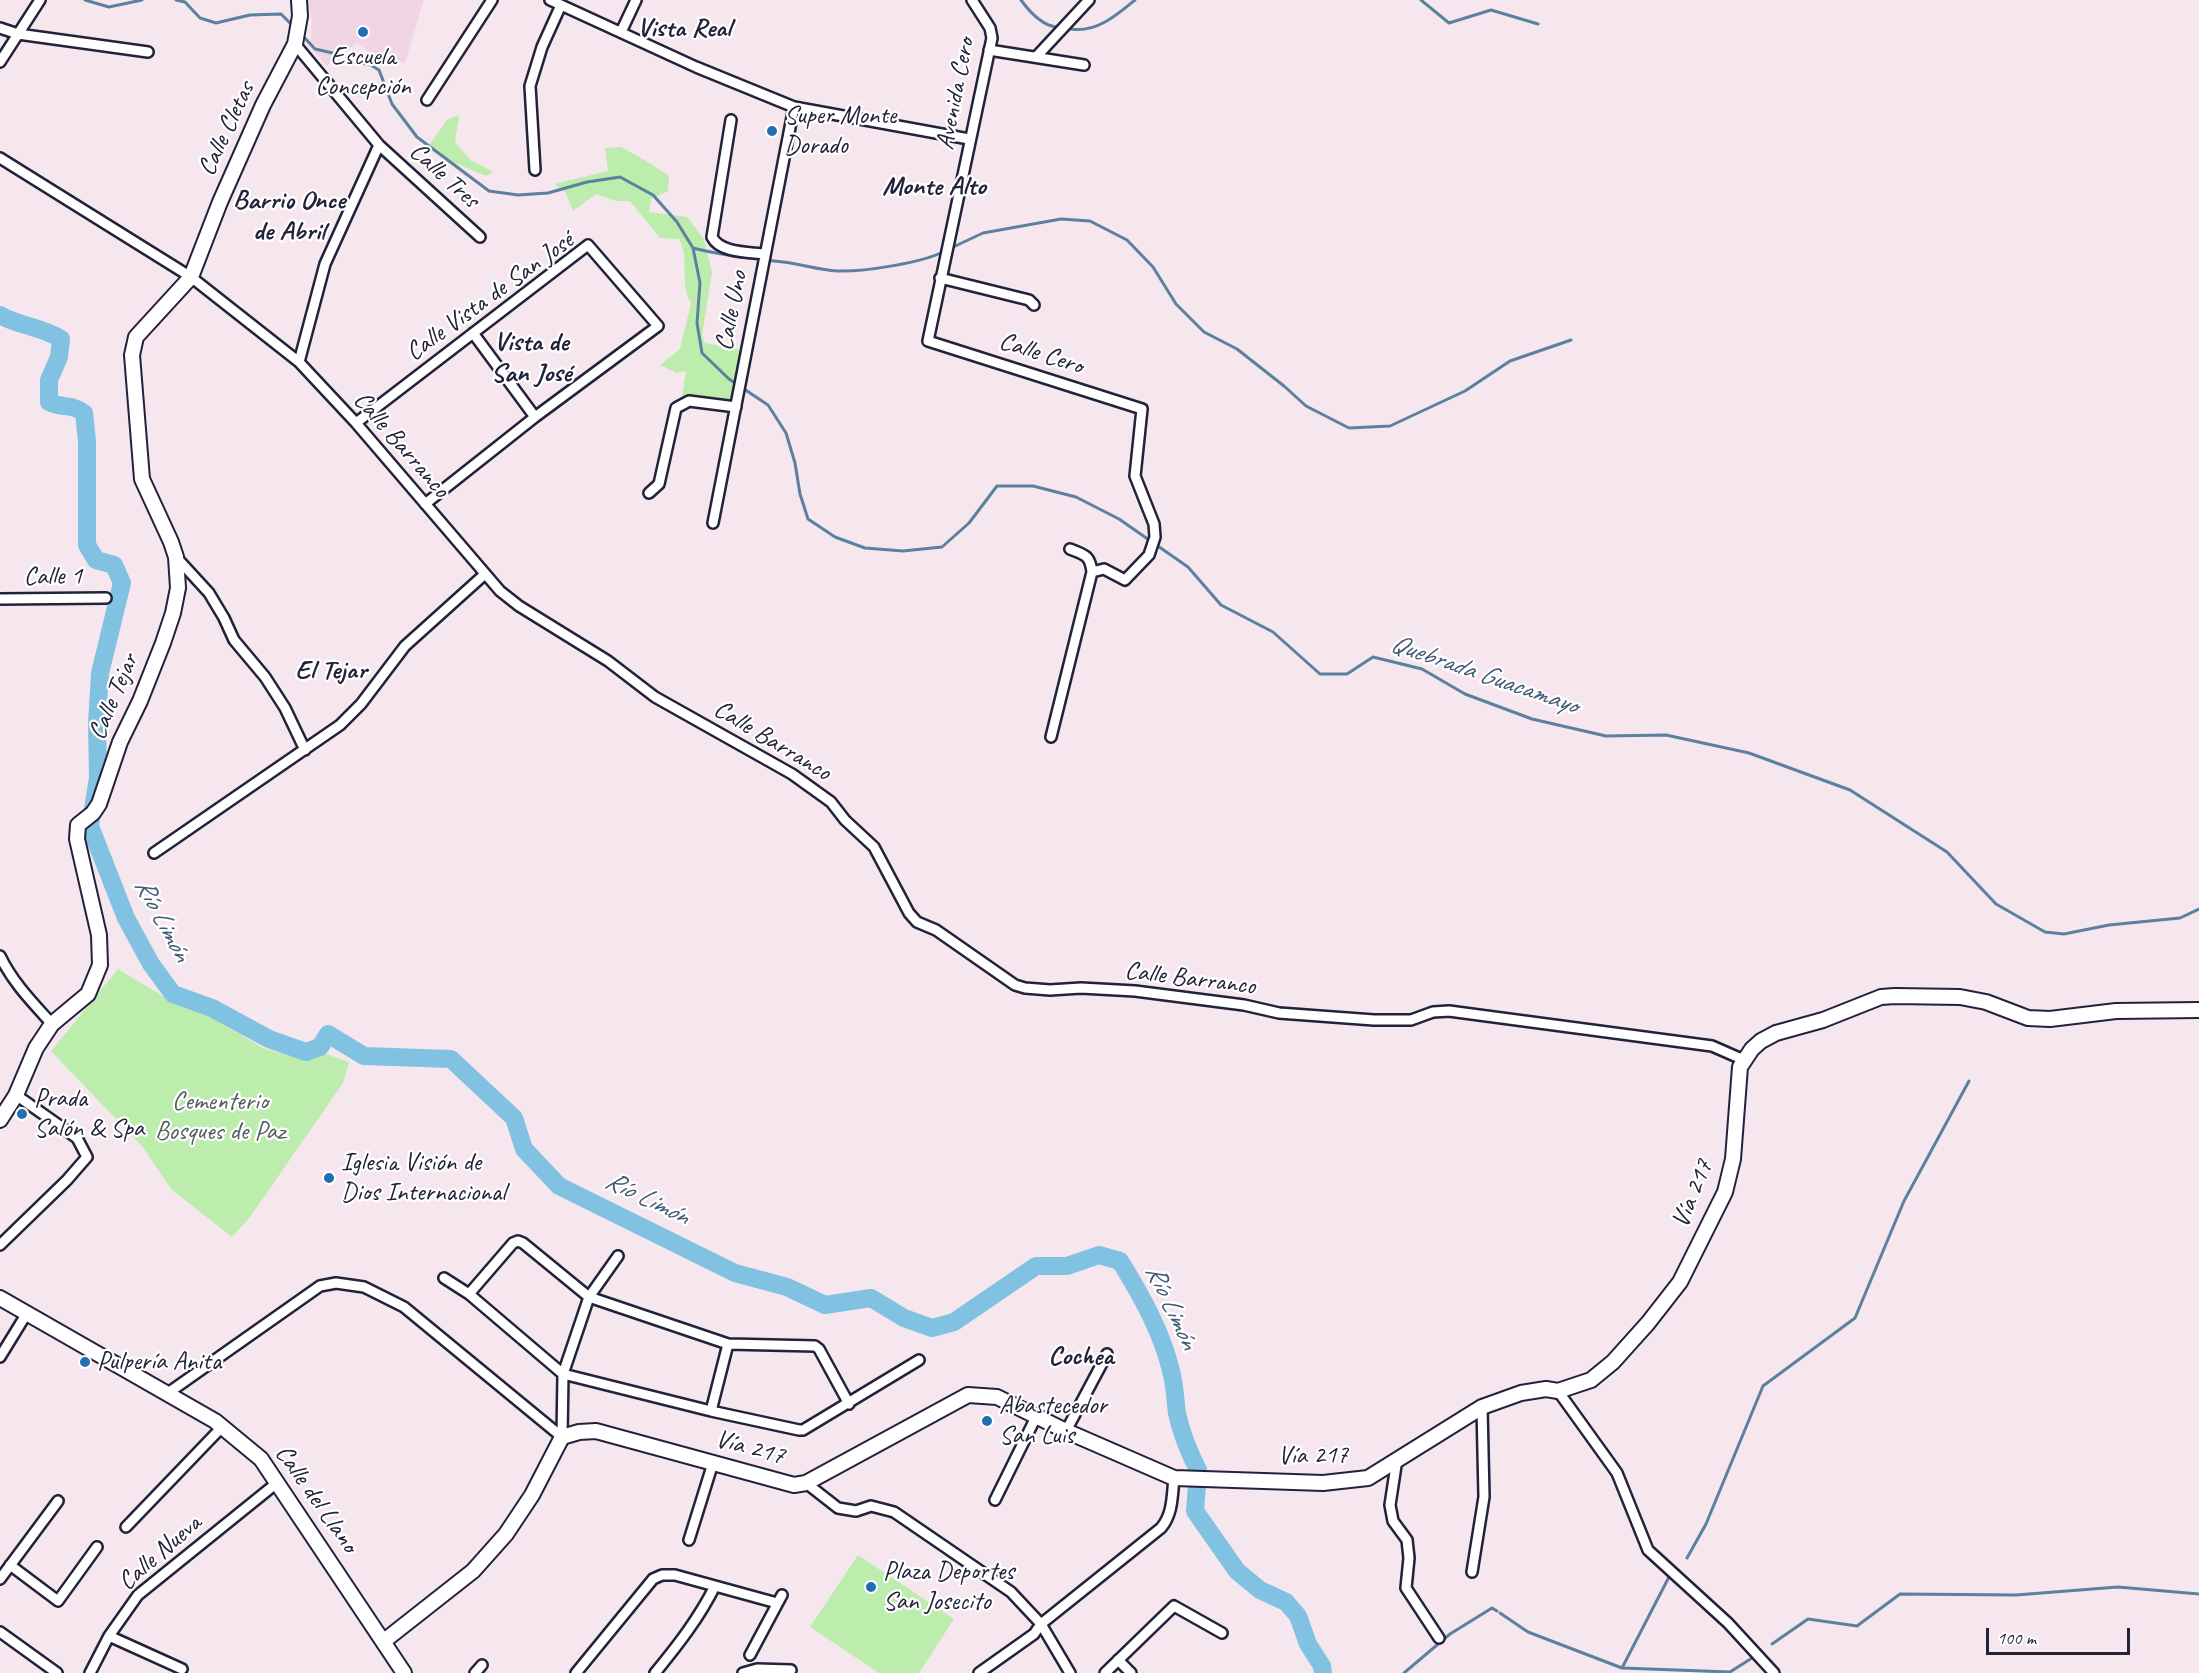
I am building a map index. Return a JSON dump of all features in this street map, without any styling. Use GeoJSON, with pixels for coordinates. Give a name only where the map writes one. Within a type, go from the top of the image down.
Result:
{"type":"FeatureCollection","features":[{"type":"Feature","properties":{"kind":"main road","name":"Calle Cletas"},"geometry":{"type":"LineString","coordinates":[[191,277],[224,191],[263,105],[295,44],[300,16],[298,0]]}},
{"type":"Feature","properties":{"kind":"main road","name":"Calle Tejar"},"geometry":{"type":"LineString","coordinates":[[0,1120],[16,1095],[36,1048],[52,1024],[88,994],[100,964],[99,935],[76,839],[76,829],[99,804],[120,742],[140,701],[163,643],[178,588],[176,557],[142,479],[132,355],[136,337],[191,277]]}},
{"type":"Feature","properties":{"kind":"main road"},"geometry":{"type":"LineString","coordinates":[[1744,1060],[1761,1041],[1776,1033],[1823,1020],[1881,997],[1960,997],[1986,1002],[2028,1018],[2061,1018],[2116,1011],[2199,1010]]}},
{"type":"Feature","properties":{"kind":"main road","name":"Vía 217"},"geometry":{"type":"LineString","coordinates":[[562,1437],[579,1432],[596,1431],[794,1485],[806,1483],[968,1395],[998,1397],[1066,1431],[1174,1478],[1323,1483],[1368,1478],[1482,1407],[1521,1393],[1546,1389],[1558,1391],[1592,1380],[1613,1362],[1680,1282],[1725,1192],[1733,1159],[1740,1068],[1744,1060]]}},
{"type":"Feature","properties":{"kind":"main road","name":"Calle del Llano"},"geometry":{"type":"LineString","coordinates":[[0,1298],[223,1426],[261,1459],[404,1673]]}},
{"type":"Feature","properties":{"kind":"main road"},"geometry":{"type":"LineString","coordinates":[[384,1641],[473,1571],[506,1534],[532,1495],[562,1437]]}},
{"type":"Feature","properties":{"kind":"street"},"geometry":{"type":"LineString","coordinates":[[0,62],[40,0]]}},
{"type":"Feature","properties":{"kind":"street"},"geometry":{"type":"LineString","coordinates":[[427,100],[492,0]]}},
{"type":"Feature","properties":{"kind":"street"},"geometry":{"type":"LineString","coordinates":[[550,0],[696,67],[794,107],[969,140]]}},
{"type":"Feature","properties":{"kind":"street"},"geometry":{"type":"LineString","coordinates":[[621,32],[636,0]]}},
{"type":"Feature","properties":{"kind":"street","name":"Avenida Cero"},"geometry":{"type":"LineString","coordinates":[[927,341],[992,38],[990,28],[972,0]]}},
{"type":"Feature","properties":{"kind":"street"},"geometry":{"type":"LineString","coordinates":[[1036,57],[1089,0]]}},
{"type":"Feature","properties":{"kind":"street"},"geometry":{"type":"LineString","coordinates":[[535,170],[530,86],[542,47],[561,5]]}},
{"type":"Feature","properties":{"kind":"street"},"geometry":{"type":"LineString","coordinates":[[0,28],[18,34],[148,52]]}},
{"type":"Feature","properties":{"kind":"street","name":"Calle Tres"},"geometry":{"type":"LineString","coordinates":[[295,44],[379,145],[480,237]]}},
{"type":"Feature","properties":{"kind":"street"},"geometry":{"type":"LineString","coordinates":[[989,50],[1084,65]]}},
{"type":"Feature","properties":{"kind":"street","name":"Calle Uno"},"geometry":{"type":"LineString","coordinates":[[713,523],[794,107]]}},
{"type":"Feature","properties":{"kind":"street"},"geometry":{"type":"LineString","coordinates":[[731,120],[712,237],[715,243],[722,248],[764,254]]}},
{"type":"Feature","properties":{"kind":"street"},"geometry":{"type":"LineString","coordinates":[[299,362],[325,264],[379,145]]}},
{"type":"Feature","properties":{"kind":"street","name":"Calle Barranco"},"geometry":{"type":"LineString","coordinates":[[0,158],[191,277],[299,362],[356,423],[500,591],[519,606],[608,661],[655,698],[792,774],[831,802],[845,820],[874,847],[909,913],[917,922],[936,930],[1015,986],[1050,990],[1082,988],[1135,991],[1320,1017],[1411,1020],[1433,1012],[1449,1011],[1712,1046],[1744,1060]]}},
{"type":"Feature","properties":{"kind":"street","name":"Calle Vista de San José"},"geometry":{"type":"LineString","coordinates":[[356,423],[588,244],[658,326],[535,417],[425,504]]}},
{"type":"Feature","properties":{"kind":"street"},"geometry":{"type":"LineString","coordinates":[[940,278],[1029,300],[1034,305]]}},
{"type":"Feature","properties":{"kind":"street"},"geometry":{"type":"LineString","coordinates":[[473,333],[535,417]]}},
{"type":"Feature","properties":{"kind":"street","name":"Calle Cero"},"geometry":{"type":"LineString","coordinates":[[927,341],[1142,409],[1135,476],[1154,524],[1155,543],[1149,555],[1125,580],[1104,569],[1092,573]]}},
{"type":"Feature","properties":{"kind":"street"},"geometry":{"type":"LineString","coordinates":[[649,493],[659,484],[676,408],[689,401],[736,407]]}},
{"type":"Feature","properties":{"kind":"street"},"geometry":{"type":"LineString","coordinates":[[1051,737],[1092,573],[1091,561],[1087,556],[1070,549]]}},
{"type":"Feature","properties":{"kind":"street"},"geometry":{"type":"LineString","coordinates":[[176,557],[209,593],[234,640],[265,677],[285,708],[305,750]]}},
{"type":"Feature","properties":{"kind":"street"},"geometry":{"type":"LineString","coordinates":[[154,853],[340,724],[361,704],[405,646],[485,574]]}},
{"type":"Feature","properties":{"kind":"street","name":"Calle 1"},"geometry":{"type":"LineString","coordinates":[[0,599],[106,597]]}},
{"type":"Feature","properties":{"kind":"street"},"geometry":{"type":"LineString","coordinates":[[0,956],[6,970],[21,990],[52,1024]]}},
{"type":"Feature","properties":{"kind":"street"},"geometry":{"type":"LineString","coordinates":[[0,1245],[67,1180],[87,1157],[77,1138],[16,1095]]}},
{"type":"Feature","properties":{"kind":"street"},"geometry":{"type":"LineString","coordinates":[[469,1294],[513,1243],[523,1242],[588,1297],[728,1344],[815,1346],[819,1349],[849,1404]]}},
{"type":"Feature","properties":{"kind":"street"},"geometry":{"type":"LineString","coordinates":[[562,1437],[563,1374],[588,1297],[618,1256]]}},
{"type":"Feature","properties":{"kind":"street"},"geometry":{"type":"LineString","coordinates":[[444,1278],[469,1294],[563,1374],[711,1412],[803,1430],[919,1360]]}},
{"type":"Feature","properties":{"kind":"street"},"geometry":{"type":"LineString","coordinates":[[168,1393],[320,1286],[336,1283],[364,1287],[404,1307],[562,1437]]}},
{"type":"Feature","properties":{"kind":"street"},"geometry":{"type":"LineString","coordinates":[[0,1357],[27,1313]]}},
{"type":"Feature","properties":{"kind":"street"},"geometry":{"type":"LineString","coordinates":[[711,1412],[728,1344]]}},
{"type":"Feature","properties":{"kind":"street"},"geometry":{"type":"LineString","coordinates":[[1066,1431],[1107,1354]]}},
{"type":"Feature","properties":{"kind":"street"},"geometry":{"type":"LineString","coordinates":[[1558,1391],[1617,1473],[1648,1550],[1728,1623],[1774,1673]]}},
{"type":"Feature","properties":{"kind":"street"},"geometry":{"type":"LineString","coordinates":[[1472,1572],[1484,1497],[1482,1407]]}},
{"type":"Feature","properties":{"kind":"street"},"geometry":{"type":"LineString","coordinates":[[995,1500],[1037,1415]]}},
{"type":"Feature","properties":{"kind":"street"},"geometry":{"type":"LineString","coordinates":[[126,1527],[223,1426]]}},
{"type":"Feature","properties":{"kind":"street"},"geometry":{"type":"LineString","coordinates":[[1397,1459],[1390,1505],[1393,1521],[1407,1540],[1409,1558],[1406,1588],[1439,1638]]}},
{"type":"Feature","properties":{"kind":"street"},"geometry":{"type":"LineString","coordinates":[[689,1540],[713,1463]]}},
{"type":"Feature","properties":{"kind":"street"},"geometry":{"type":"LineString","coordinates":[[979,1673],[1034,1634],[1041,1624],[1167,1521],[1171,1510],[1174,1478]]}},
{"type":"Feature","properties":{"kind":"street","name":"Calle Nueva"},"geometry":{"type":"LineString","coordinates":[[90,1673],[109,1636],[138,1596],[278,1482]]}},
{"type":"Feature","properties":{"kind":"street"},"geometry":{"type":"LineString","coordinates":[[806,1483],[838,1508],[856,1510],[871,1506],[894,1512],[1011,1592],[1041,1624],[1070,1673]]}},
{"type":"Feature","properties":{"kind":"street"},"geometry":{"type":"LineString","coordinates":[[0,1579],[58,1501]]}},
{"type":"Feature","properties":{"kind":"street"},"geometry":{"type":"LineString","coordinates":[[10,1565],[58,1601],[97,1547]]}},
{"type":"Feature","properties":{"kind":"street"},"geometry":{"type":"LineString","coordinates":[[576,1673],[653,1580],[662,1575],[675,1575],[715,1586],[780,1599],[750,1655]]}},
{"type":"Feature","properties":{"kind":"street"},"geometry":{"type":"LineString","coordinates":[[656,1673],[688,1633],[715,1586]]}},
{"type":"Feature","properties":{"kind":"street"},"geometry":{"type":"LineString","coordinates":[[1105,1673],[1174,1606],[1222,1633]]}},
{"type":"Feature","properties":{"kind":"street"},"geometry":{"type":"LineString","coordinates":[[0,1632],[57,1673]]}},
{"type":"Feature","properties":{"kind":"street"},"geometry":{"type":"LineString","coordinates":[[109,1636],[182,1670]]}},
{"type":"Feature","properties":{"kind":"street"},"geometry":{"type":"LineString","coordinates":[[1118,1660],[1131,1673]]}},
{"type":"Feature","properties":{"kind":"street"},"geometry":{"type":"LineString","coordinates":[[475,1673],[482,1665]]}},
{"type":"Feature","properties":{"kind":"street"},"geometry":{"type":"LineString","coordinates":[[743,1673],[758,1669],[791,1670]]}},
{"type":"Feature","properties":{"kind":"shaded area","name":"Escuela Concepción"},"geometry":{"type":"Polygon","coordinates":[[[307,0],[424,0],[405,63],[372,54],[357,43],[326,66],[310,46],[312,21],[307,0]]]}},
{"type":"Feature","properties":{"kind":"green space"},"geometry":{"type":"Polygon","coordinates":[[[459,115],[455,143],[472,161],[494,172],[486,176],[453,162],[428,147],[447,120],[459,115]]]}},
{"type":"Feature","properties":{"kind":"green space"},"geometry":{"type":"Polygon","coordinates":[[[621,147],[669,176],[668,191],[651,199],[649,212],[687,217],[704,239],[712,272],[702,336],[705,343],[743,350],[735,396],[732,401],[726,403],[682,397],[686,371],[676,373],[660,365],[680,349],[691,303],[687,295],[684,255],[679,239],[660,238],[630,201],[616,201],[596,194],[573,211],[566,193],[554,184],[608,171],[605,148],[621,147]]]}},
{"type":"Feature","properties":{"kind":"green space","name":"Cementerio Bosques de Paz"},"geometry":{"type":"Polygon","coordinates":[[[118,969],[169,1000],[211,1017],[263,1048],[305,1060],[326,1054],[349,1062],[343,1083],[250,1217],[232,1237],[171,1189],[142,1146],[51,1051],[118,969]]]}},
{"type":"Feature","properties":{"kind":"green space","name":"Plaza Deportes San Josecito"},"geometry":{"type":"Polygon","coordinates":[[[858,1555],[954,1619],[919,1673],[879,1673],[810,1627],[858,1555]]]}},
{"type":"Feature","properties":{"kind":"waterway","name":"Quebrada Guacamayo"},"geometry":{"type":"LineString","coordinates":[[85,0],[109,7],[142,0]]}},
{"type":"Feature","properties":{"kind":"waterway","name":"Quebrada Guacamayo"},"geometry":{"type":"LineString","coordinates":[[176,0],[185,2],[200,18],[216,23],[250,15],[281,14],[294,27]]}},
{"type":"Feature","properties":{"kind":"waterway"},"geometry":{"type":"LineString","coordinates":[[1021,0],[1041,20],[1056,27]]}},
{"type":"Feature","properties":{"kind":"waterway"},"geometry":{"type":"LineString","coordinates":[[1071,29],[1080,30],[1106,22],[1135,0]]}},
{"type":"Feature","properties":{"kind":"waterway"},"geometry":{"type":"LineString","coordinates":[[1421,0],[1449,23],[1491,10],[1538,24]]}},
{"type":"Feature","properties":{"kind":"waterway","name":"Quebrada Guacamayo"},"geometry":{"type":"LineString","coordinates":[[301,34],[315,49],[346,56],[356,63],[369,64],[379,70],[392,104],[417,137],[489,191],[518,195],[548,193],[587,182],[620,177],[653,195],[677,222],[693,248],[700,283],[697,323],[702,353],[729,379],[768,405],[786,433],[808,519],[835,537],[865,548],[903,551],[942,547],[969,523],[997,486],[1033,486],[1076,497],[1119,519],[1188,567],[1221,605],[1273,632],[1320,674],[1347,674],[1373,657],[1422,669],[1465,694],[1532,719],[1606,736],[1666,735],[1749,753],[1850,790],[1947,852],[1996,904],[2045,932],[2064,934],[2109,925],[2180,918],[2199,909]]}},
{"type":"Feature","properties":{"kind":"waterway"},"geometry":{"type":"LineString","coordinates":[[951,248],[983,233],[1061,219],[1090,221],[1127,240],[1153,267],[1176,304],[1204,332],[1237,349],[1306,406],[1349,428],[1390,426],[1465,391],[1510,361],[1571,340]]}},
{"type":"Feature","properties":{"kind":"waterway"},"geometry":{"type":"LineString","coordinates":[[693,248],[837,271],[892,266],[945,251]]}},
{"type":"Feature","properties":{"kind":"waterway","name":"Río Limón"},"geometry":{"type":"LineString","coordinates":[[0,315],[61,339],[59,357],[49,380],[49,402],[75,408],[84,413],[87,441],[87,545],[96,560],[114,565],[122,583],[100,673],[97,724],[98,778],[93,809]]}},
{"type":"Feature","properties":{"kind":"waterway","name":"Río Limón"},"geometry":{"type":"LineString","coordinates":[[91,818],[90,826],[126,918],[151,964],[173,994],[212,1008],[269,1039],[306,1052],[320,1047],[328,1034],[364,1056],[451,1059],[514,1118],[524,1149],[559,1186],[735,1273],[787,1287],[825,1305],[871,1298],[904,1318],[932,1328],[954,1322],[1036,1266],[1067,1266],[1099,1255],[1120,1261],[1143,1300],[1162,1342],[1172,1376],[1181,1428],[1198,1470]]}},
{"type":"Feature","properties":{"kind":"waterway"},"geometry":{"type":"LineString","coordinates":[[1687,1558],[1706,1524],[1763,1386],[1855,1318],[1904,1201],[1969,1081]]}},
{"type":"Feature","properties":{"kind":"waterway","name":"Río Limón"},"geometry":{"type":"LineString","coordinates":[[1197,1485],[1195,1511],[1237,1571],[1260,1590],[1286,1602],[1298,1616],[1308,1644],[1322,1666],[1323,1673]]}},
{"type":"Feature","properties":{"kind":"waterway"},"geometry":{"type":"LineString","coordinates":[[1622,1668],[1670,1575]]}},
{"type":"Feature","properties":{"kind":"waterway"},"geometry":{"type":"LineString","coordinates":[[1772,1644],[1808,1619],[1857,1626],[1900,1594],[2016,1595],[2118,1587],[2199,1594]]}},
{"type":"Feature","properties":{"kind":"waterway"},"geometry":{"type":"LineString","coordinates":[[1404,1673],[1450,1634],[1492,1608],[1497,1611]]}},
{"type":"Feature","properties":{"kind":"waterway"},"geometry":{"type":"LineString","coordinates":[[1500,1613],[1528,1632],[1622,1668],[1730,1672],[1752,1658]]}},
{"type":"Feature","properties":{"kind":"place","name":"Escuela Concepción"},"geometry":{"type":"Point","coordinates":[363,32]}},
{"type":"Feature","properties":{"kind":"place","name":"Super Monte Dorado"},"geometry":{"type":"Point","coordinates":[772,131]}},
{"type":"Feature","properties":{"kind":"place","name":"Prada Salón & Spa"},"geometry":{"type":"Point","coordinates":[22,1114]}},
{"type":"Feature","properties":{"kind":"place","name":"Iglesia Visión de Dios Internacional"},"geometry":{"type":"Point","coordinates":[329,1178]}},
{"type":"Feature","properties":{"kind":"place","name":"Pulpería Anita"},"geometry":{"type":"Point","coordinates":[85,1362]}},
{"type":"Feature","properties":{"kind":"place","name":"Abastecedor San Luis"},"geometry":{"type":"Point","coordinates":[987,1421]}},
{"type":"Feature","properties":{"kind":"place","name":"Plaza Deportes San Josecito"},"geometry":{"type":"Point","coordinates":[871,1587]}},
{"type":"Feature","properties":{"kind":"district","name":"Vista Real"},"geometry":{"type":"Point","coordinates":[684,29]}},
{"type":"Feature","properties":{"kind":"district","name":"Monte Alto"},"geometry":{"type":"Point","coordinates":[934,187]}},
{"type":"Feature","properties":{"kind":"district","name":"Barrio Once de Abril"},"geometry":{"type":"Point","coordinates":[289,216]}},
{"type":"Feature","properties":{"kind":"district","name":"Vista de San José"},"geometry":{"type":"Point","coordinates":[531,358]}},
{"type":"Feature","properties":{"kind":"district","name":"El Tejar"},"geometry":{"type":"Point","coordinates":[331,671]}},
{"type":"Feature","properties":{"kind":"district","name":"Cochea"},"geometry":{"type":"Point","coordinates":[1081,1357]}}]}
